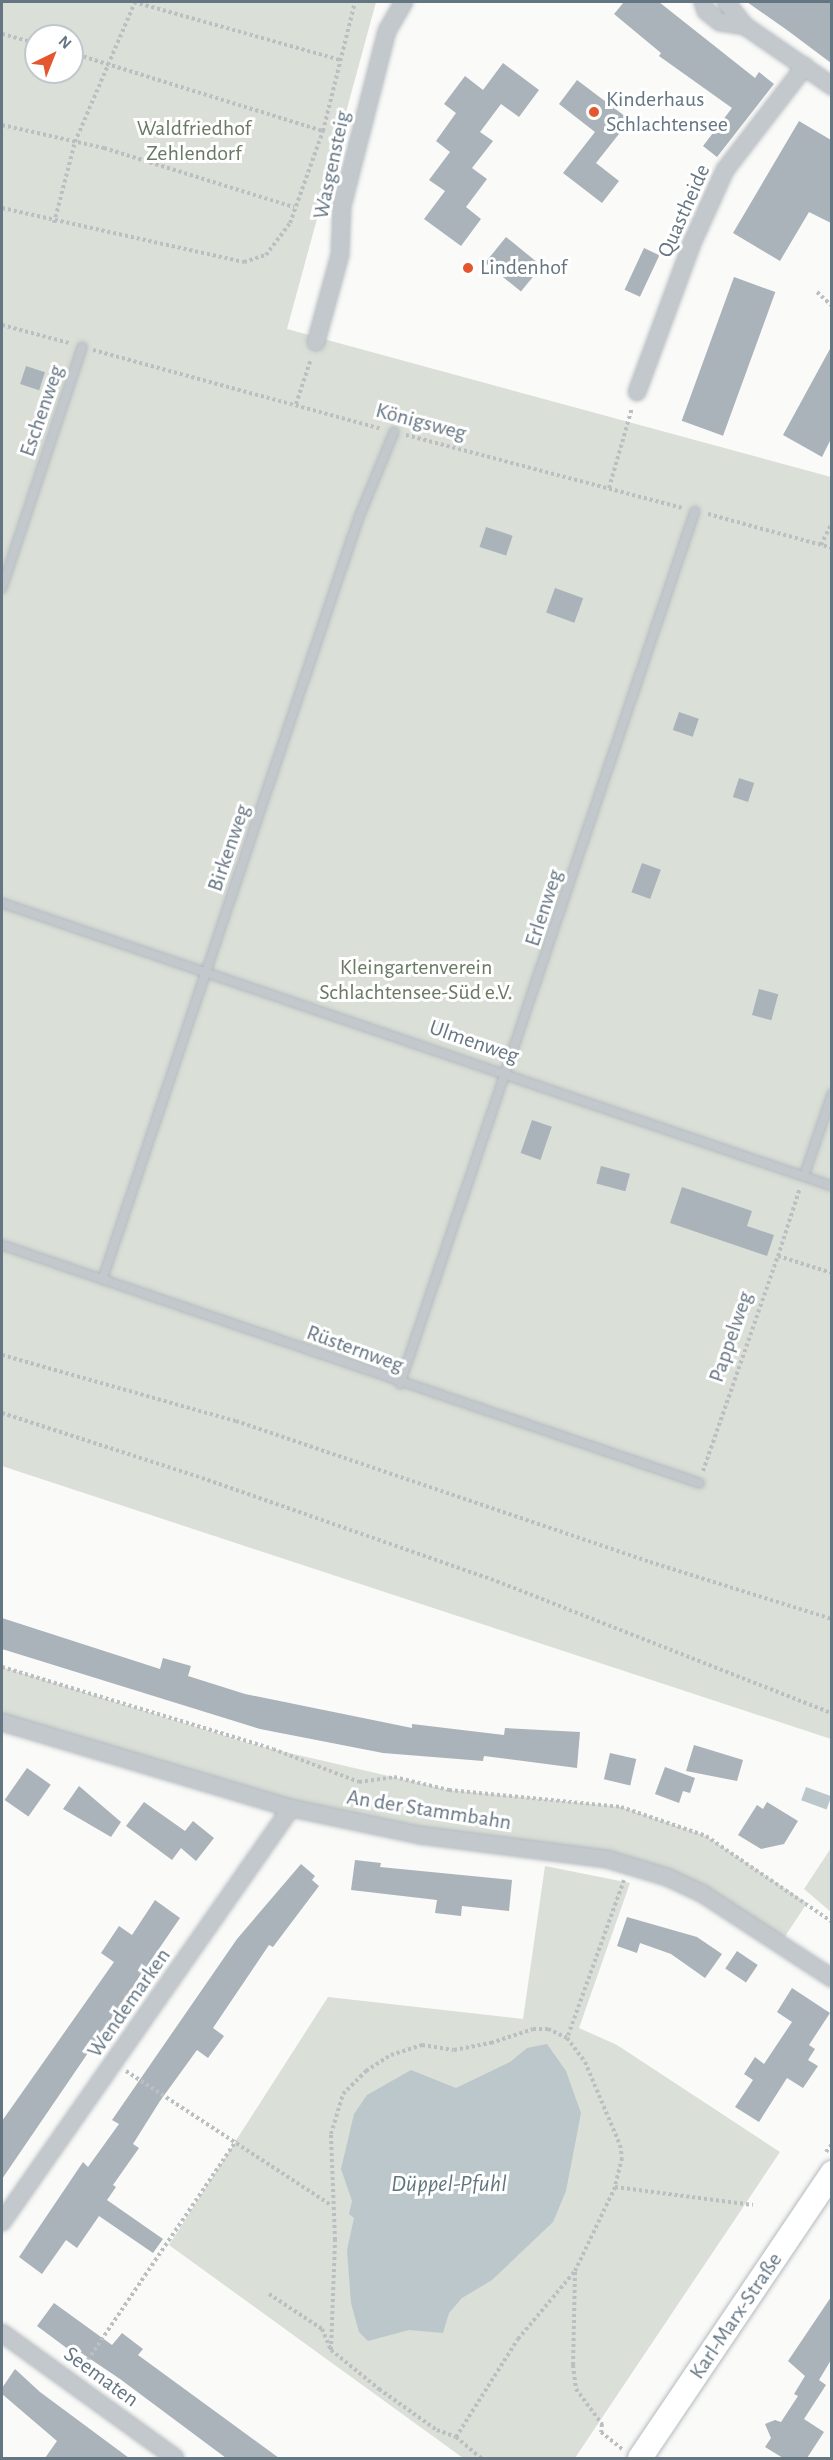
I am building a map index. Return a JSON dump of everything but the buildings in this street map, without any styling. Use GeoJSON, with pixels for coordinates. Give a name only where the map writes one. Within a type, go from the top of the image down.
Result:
{"type":"FeatureCollection","features":[{"type":"Feature","properties":{"kind":"street","name":"Wasgensteig"},"geometry":{"type":"LineString","coordinates":[[316,342],[340,255],[342,206],[384,42],[404,2]]}},
{"type":"Feature","properties":{"kind":"street"},"geometry":{"type":"LineString","coordinates":[[703,2],[706,11],[720,22],[746,26]]}},
{"type":"Feature","properties":{"kind":"street"},"geometry":{"type":"LineString","coordinates":[[726,2],[746,26],[787,58],[804,66],[831,86]]}},
{"type":"Feature","properties":{"kind":"street","name":"Quastheide"},"geometry":{"type":"LineString","coordinates":[[637,392],[693,241],[725,170],[804,66]]}},
{"type":"Feature","properties":{"kind":"street","name":"An der Stammbahn"},"geometry":{"type":"LineString","coordinates":[[3,1724],[291,1808],[419,1835],[537,1848],[629,1866],[667,1877],[703,1894],[831,1978]]}},
{"type":"Feature","properties":{"kind":"street","name":"Wendemarken"},"geometry":{"type":"LineString","coordinates":[[2,2222],[291,1808]]}},
{"type":"Feature","properties":{"kind":"street","name":"Karl-Marx-Straße"},"geometry":{"type":"LineString","coordinates":[[633,2455],[831,2173]]}},
{"type":"Feature","properties":{"kind":"street","name":"Seematen"},"geometry":{"type":"LineString","coordinates":[[2,2333],[174,2458]]}},
{"type":"Feature","properties":{"kind":"lane","name":"Eschenweg"},"geometry":{"type":"LineString","coordinates":[[2,588],[82,347]]}},
{"type":"Feature","properties":{"kind":"lane","name":"Birkenweg"},"geometry":{"type":"LineString","coordinates":[[103,1278],[359,517],[394,432]]}},
{"type":"Feature","properties":{"kind":"lane","name":"Erlenweg"},"geometry":{"type":"LineString","coordinates":[[400,1384],[508,1073],[695,511]]}},
{"type":"Feature","properties":{"kind":"lane","name":"Ulmenweg"},"geometry":{"type":"LineString","coordinates":[[2,903],[508,1073],[831,1186]]}},
{"type":"Feature","properties":{"kind":"lane"},"geometry":{"type":"LineString","coordinates":[[804,1176],[831,1094]]}},
{"type":"Feature","properties":{"kind":"lane","name":"Rüsternweg"},"geometry":{"type":"LineString","coordinates":[[2,1245],[103,1278],[400,1384],[699,1483]]}},
{"type":"Feature","properties":{"kind":"path"},"geometry":{"type":"LineString","coordinates":[[54,223],[75,142],[112,63],[135,2],[341,60]]}},
{"type":"Feature","properties":{"kind":"path"},"geometry":{"type":"LineString","coordinates":[[2,208],[54,223],[244,262],[266,255],[279,242],[323,130],[355,2]]}},
{"type":"Feature","properties":{"kind":"path"},"geometry":{"type":"LineString","coordinates":[[2,34],[24,40]]}},
{"type":"Feature","properties":{"kind":"path"},"geometry":{"type":"LineString","coordinates":[[84,56],[323,130]]}},
{"type":"Feature","properties":{"kind":"path"},"geometry":{"type":"LineString","coordinates":[[2,125],[75,142],[294,207]]}},
{"type":"Feature","properties":{"kind":"path"},"geometry":{"type":"LineString","coordinates":[[817,292],[831,306]]}},
{"type":"Feature","properties":{"kind":"path","name":"Königsweg"},"geometry":{"type":"LineString","coordinates":[[2,326],[831,548]]}},
{"type":"Feature","properties":{"kind":"path"},"geometry":{"type":"LineString","coordinates":[[296,404],[316,342]]}},
{"type":"Feature","properties":{"kind":"path"},"geometry":{"type":"LineString","coordinates":[[609,488],[637,392]]}},
{"type":"Feature","properties":{"kind":"path"},"geometry":{"type":"LineString","coordinates":[[820,545],[831,522]]}},
{"type":"Feature","properties":{"kind":"path","name":"Pappelweg"},"geometry":{"type":"LineString","coordinates":[[699,1483],[804,1176]]}},
{"type":"Feature","properties":{"kind":"path"},"geometry":{"type":"LineString","coordinates":[[778,1256],[831,1273]]}},
{"type":"Feature","properties":{"kind":"path"},"geometry":{"type":"LineString","coordinates":[[2,1355],[236,1421],[650,1562],[831,1619]]}},
{"type":"Feature","properties":{"kind":"path"},"geometry":{"type":"LineString","coordinates":[[2,1413],[202,1478],[491,1579],[831,1713]]}},
{"type":"Feature","properties":{"kind":"path"},"geometry":{"type":"LineString","coordinates":[[2,1667],[273,1749],[359,1782],[394,1777],[449,1790],[621,1807],[706,1836],[831,1922]]}},
{"type":"Feature","properties":{"kind":"path"},"geometry":{"type":"LineString","coordinates":[[567,2038],[629,1866]]}},
{"type":"Feature","properties":{"kind":"path"},"geometry":{"type":"LineString","coordinates":[[331,2350],[331,2134],[344,2094],[366,2071],[391,2055],[422,2045],[454,2050],[491,2043],[534,2029],[548,2029],[567,2038],[585,2062],[620,2145],[622,2158],[615,2187],[574,2271],[518,2339],[456,2437]]}},
{"type":"Feature","properties":{"kind":"path"},"geometry":{"type":"LineString","coordinates":[[124,2069],[332,2205]]}},
{"type":"Feature","properties":{"kind":"path"},"geometry":{"type":"LineString","coordinates":[[72,2384],[236,2141]]}},
{"type":"Feature","properties":{"kind":"path"},"geometry":{"type":"LineString","coordinates":[[615,2187],[753,2205]]}},
{"type":"Feature","properties":{"kind":"path"},"geometry":{"type":"LineString","coordinates":[[574,2271],[573,2365],[576,2389],[602,2424],[601,2432],[633,2455]]}},
{"type":"Feature","properties":{"kind":"path"},"geometry":{"type":"LineString","coordinates":[[269,2294],[322,2329],[331,2350],[428,2423],[456,2437],[481,2458]]}},
{"type":"Feature","properties":{"kind":"green space","name":"Kleingartenverein Schlachtensee-Süd e.V."},"geometry":{"type":"Polygon","coordinates":[[[2,2],[376,2],[287,329],[831,477],[831,1739],[2,1466],[2,2]]]}},
{"type":"Feature","properties":{"kind":"green space"},"geometry":{"type":"Polygon","coordinates":[[[2,1667],[255,1745],[449,1790],[621,1807],[706,1836],[807,1903],[780,1944],[667,1877],[419,1835],[2,1722],[2,1667]]]}},
{"type":"Feature","properties":{"kind":"green space"},"geometry":{"type":"Polygon","coordinates":[[[831,1848],[831,1912],[804,1889],[831,1848]]]}},
{"type":"Feature","properties":{"kind":"green space"},"geometry":{"type":"Polygon","coordinates":[[[545,1866],[630,1883],[579,2028],[617,2045],[780,2152],[575,2458],[463,2458],[169,2245],[328,1997],[523,2019],[545,1866]]]}},
{"type":"Feature","properties":{"kind":"water"},"geometry":{"type":"Polygon","coordinates":[[[806,1787],[831,1796],[827,1809],[801,1800],[806,1787]]]}},
{"type":"Feature","properties":{"kind":"water","name":"Düppel-Pfuhl"},"geometry":{"type":"Polygon","coordinates":[[[547,2044],[566,2071],[581,2113],[566,2191],[553,2222],[492,2280],[462,2298],[449,2313],[443,2333],[409,2330],[368,2341],[359,2332],[351,2303],[347,2250],[354,2218],[349,2214],[352,2201],[341,2169],[354,2114],[367,2095],[411,2070],[456,2088],[510,2062],[527,2048],[547,2044]]]}},
{"type":"Feature","properties":{"kind":"place","name":"Kinderhaus Schlachtensee"},"geometry":{"type":"Point","coordinates":[594,112]}},
{"type":"Feature","properties":{"kind":"place","name":"Lindenhof"},"geometry":{"type":"Point","coordinates":[468,268]}},
{"type":"Feature","properties":{"kind":"park label","name":"Waldfriedhof Zehlendorf"},"geometry":{"type":"Point","coordinates":[194,140]}}]}
